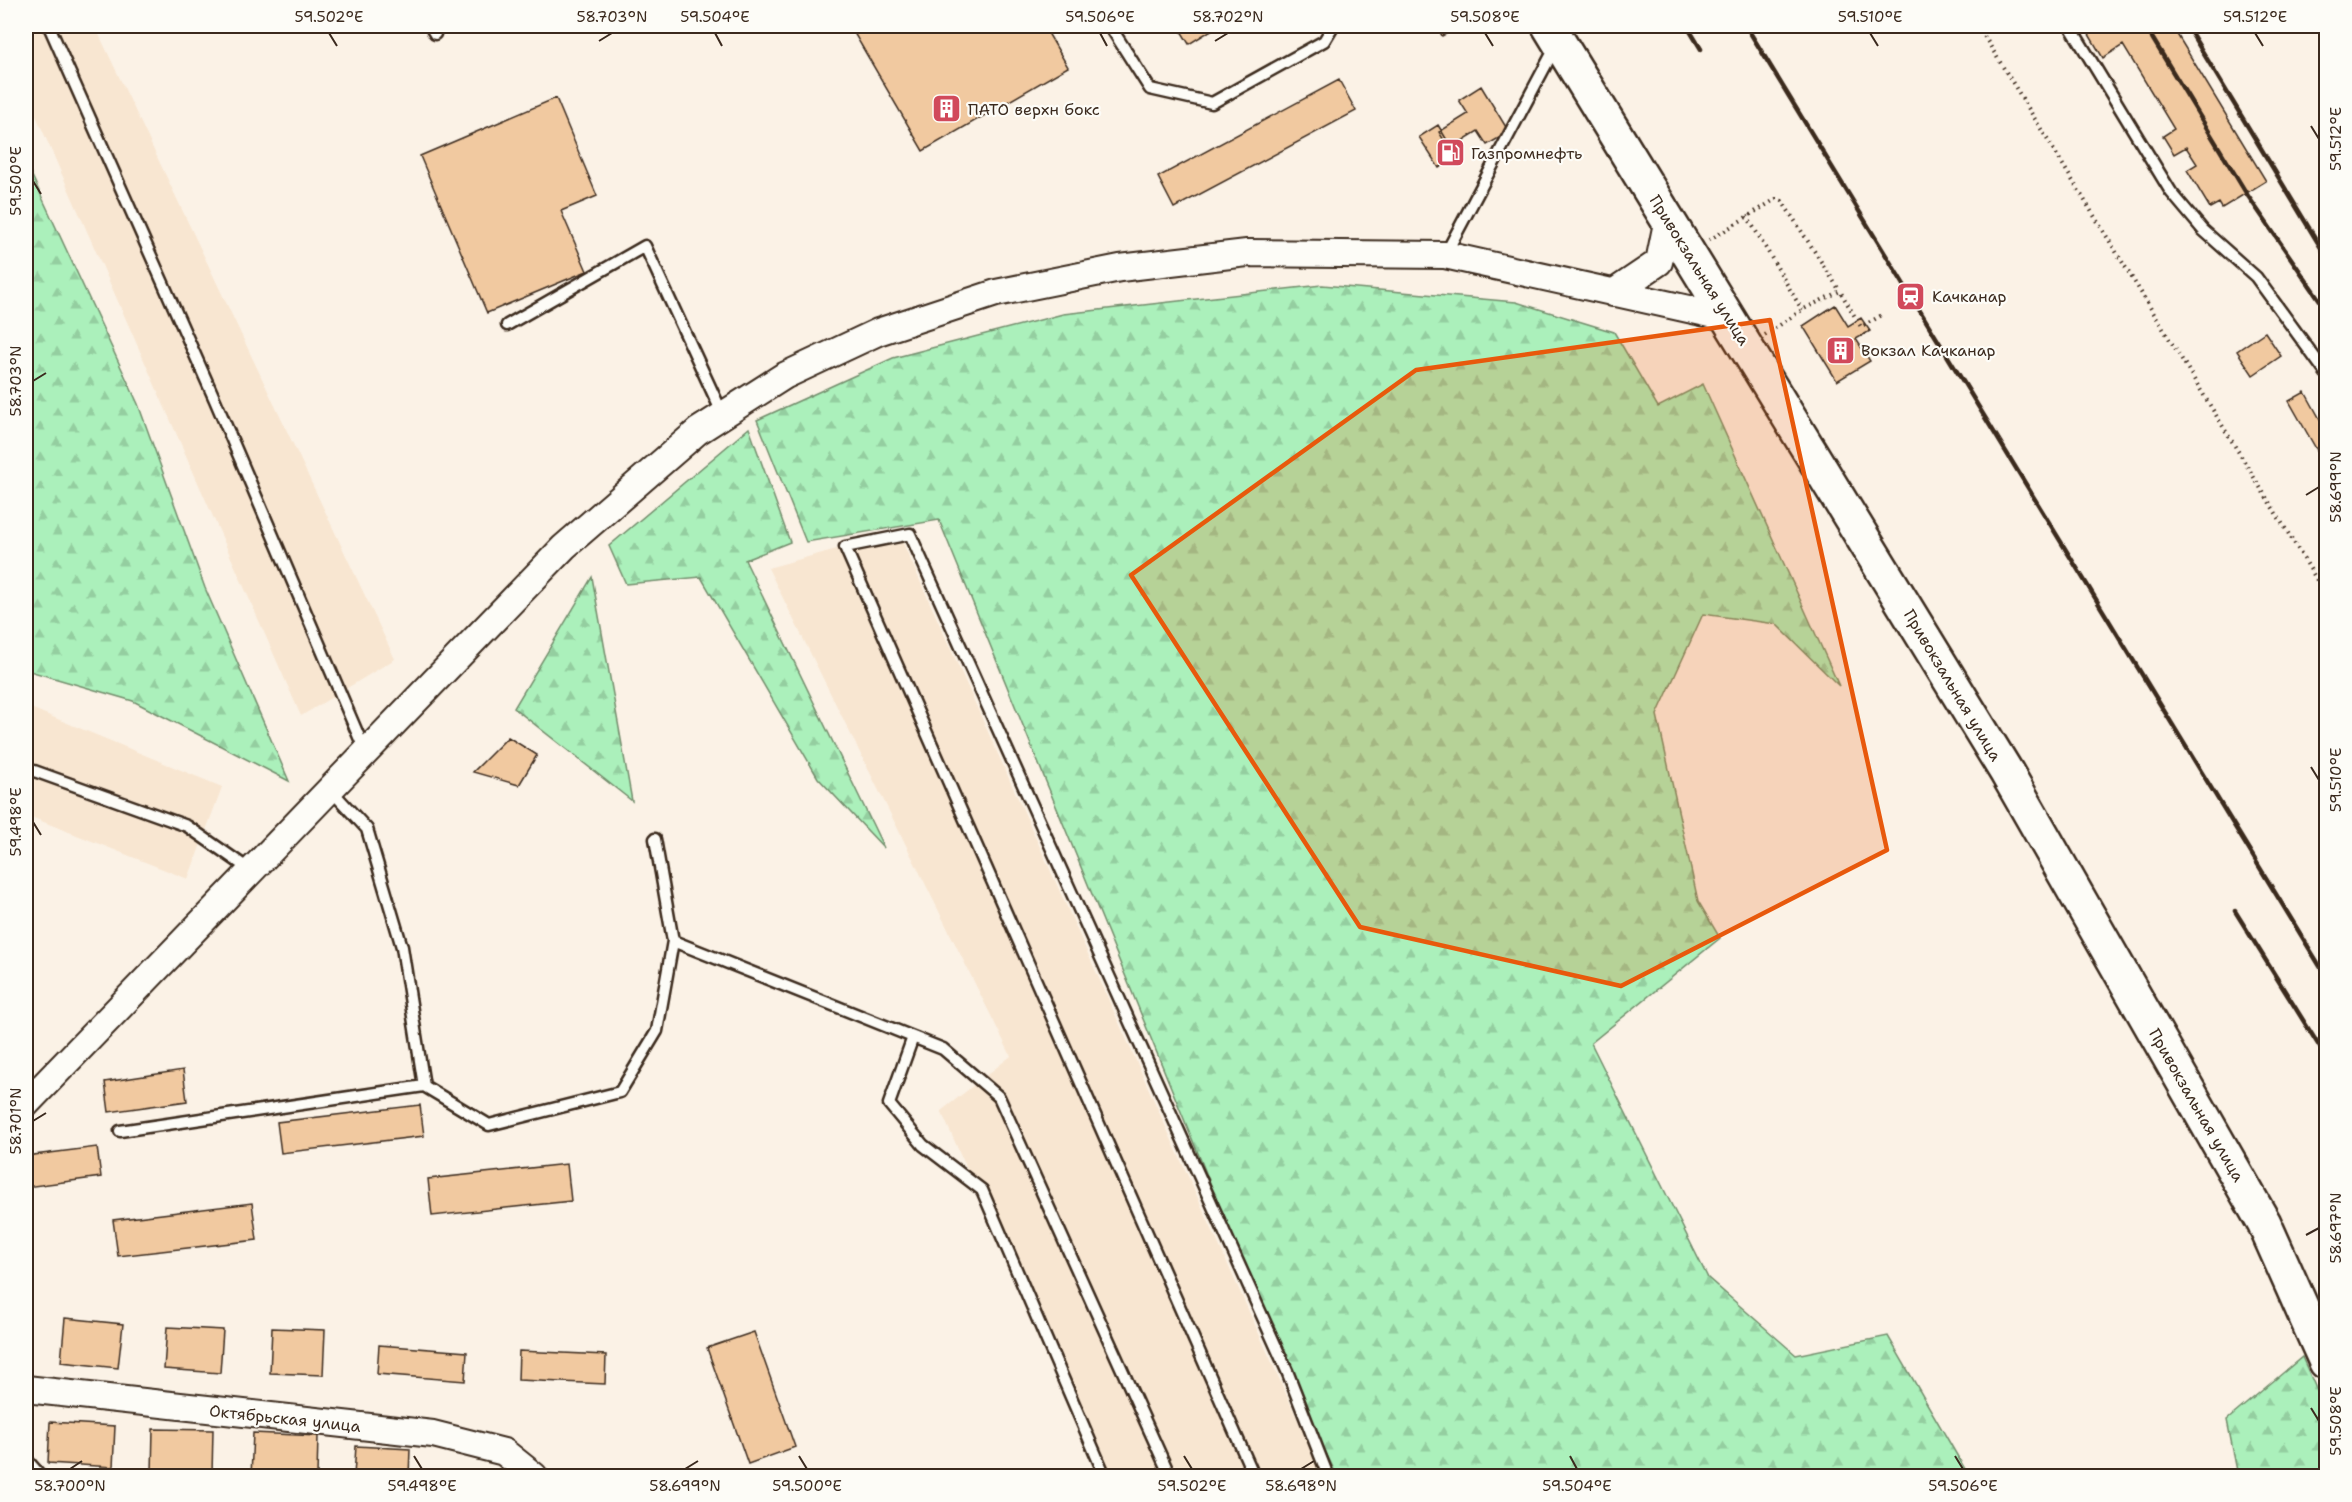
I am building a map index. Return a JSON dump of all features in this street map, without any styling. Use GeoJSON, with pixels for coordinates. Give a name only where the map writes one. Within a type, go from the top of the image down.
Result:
{"type":"FeatureCollection","features":[{"type":"Feature","properties":{"kind":"main road","name":"Привокзальная улица"},"geometry":{"type":"LineString","coordinates":[[1554,33],[1748,346],[2007,773],[2264,1223],[2326,1362]]}},
{"type":"Feature","properties":{"kind":"street"},"geometry":{"type":"LineString","coordinates":[[1613,293],[1659,262],[1668,218]]}},
{"type":"Feature","properties":{"kind":"street"},"geometry":{"type":"LineString","coordinates":[[26,1104],[564,547],[698,431],[784,376],[878,332],[996,293],[1120,268],[1247,253],[1445,255],[1729,318]]}},
{"type":"Feature","properties":{"kind":"street","name":"Октябрьская улица"},"geometry":{"type":"LineString","coordinates":[[26,1389],[433,1434],[504,1452],[534,1476]]}},
{"type":"Feature","properties":{"kind":"lane"},"geometry":{"type":"LineString","coordinates":[[49,26],[215,400],[365,752]]}},
{"type":"Feature","properties":{"kind":"lane"},"geometry":{"type":"LineString","coordinates":[[1110,26],[1150,89],[1212,103],[1324,41],[1334,26]]}},
{"type":"Feature","properties":{"kind":"lane"},"geometry":{"type":"LineString","coordinates":[[2070,26],[2171,192],[2203,230],[2256,277],[2326,373]]}},
{"type":"Feature","properties":{"kind":"lane"},"geometry":{"type":"LineString","coordinates":[[1445,255],[1554,33]]}},
{"type":"Feature","properties":{"kind":"lane"},"geometry":{"type":"LineString","coordinates":[[507,325],[645,246],[723,415]]}},
{"type":"Feature","properties":{"kind":"lane"},"geometry":{"type":"LineString","coordinates":[[1254,1476],[845,547],[910,534],[1287,1371],[1328,1476]]}},
{"type":"Feature","properties":{"kind":"lane"},"geometry":{"type":"LineString","coordinates":[[26,768],[188,826],[251,871]]}},
{"type":"Feature","properties":{"kind":"lane"},"geometry":{"type":"LineString","coordinates":[[330,788],[367,829],[402,947],[424,1086]]}},
{"type":"Feature","properties":{"kind":"lane"},"geometry":{"type":"LineString","coordinates":[[120,1131],[424,1086],[489,1125],[620,1092],[657,1031],[673,941],[655,839]]}},
{"type":"Feature","properties":{"kind":"lane"},"geometry":{"type":"LineString","coordinates":[[673,941],[944,1049],[999,1097],[1170,1476]]}},
{"type":"Feature","properties":{"kind":"lane"},"geometry":{"type":"LineString","coordinates":[[913,1037],[889,1104],[923,1145],[982,1190],[1105,1476]]}},
{"type":"Feature","properties":{"kind":"lane"},"geometry":{"type":"LineString","coordinates":[[26,1459],[41,1476]]}},
{"type":"Feature","properties":{"kind":"path"},"geometry":{"type":"LineString","coordinates":[[1978,26],[2326,595]]}},
{"type":"Feature","properties":{"kind":"path"},"geometry":{"type":"LineString","coordinates":[[1700,245],[1776,199],[1782,201],[1861,327],[1884,314]]}},
{"type":"Feature","properties":{"kind":"path"},"geometry":{"type":"LineString","coordinates":[[1747,216],[1802,310]]}},
{"type":"Feature","properties":{"kind":"path"},"geometry":{"type":"LineString","coordinates":[[1748,346],[1802,310],[1840,291]]}},
{"type":"Feature","properties":{"kind":"highlighted area"},"geometry":{"type":"Polygon","coordinates":[[[1770,320],[1887,850],[1621,986],[1360,927],[1131,575],[1416,370],[1770,320]]]}},
{"type":"Feature","properties":{"kind":"shaded area"},"geometry":{"type":"Polygon","coordinates":[[[26,26],[95,26],[395,659],[301,716],[26,93],[26,26]]]}},
{"type":"Feature","properties":{"kind":"shaded area"},"geometry":{"type":"Polygon","coordinates":[[[898,532],[1323,1476],[1105,1476],[941,1111],[1011,1056],[768,568],[898,532]]]}},
{"type":"Feature","properties":{"kind":"shaded area"},"geometry":{"type":"Polygon","coordinates":[[[26,706],[222,787],[188,879],[26,815],[26,706]]]}},
{"type":"Feature","properties":{"kind":"green space"},"geometry":{"type":"Polygon","coordinates":[[[26,163],[138,404],[205,588],[289,781],[133,701],[26,670],[26,163]]]}},
{"type":"Feature","properties":{"kind":"green space"},"geometry":{"type":"Polygon","coordinates":[[[1322,285],[1516,302],[1614,332],[1658,407],[1703,384],[1839,686],[1776,624],[1703,614],[1657,715],[1698,901],[1720,938],[1591,1043],[1708,1278],[1796,1355],[1888,1336],[1969,1476],[1337,1476],[1287,1371],[939,520],[806,542],[757,420],[893,358],[1063,314],[1322,285]]]}},
{"type":"Feature","properties":{"kind":"green space"},"geometry":{"type":"Polygon","coordinates":[[[749,428],[790,542],[745,560],[884,848],[818,778],[701,577],[626,584],[609,546],[749,428]]]}},
{"type":"Feature","properties":{"kind":"green space"},"geometry":{"type":"Polygon","coordinates":[[[592,577],[632,801],[514,708],[592,577]]]}},
{"type":"Feature","properties":{"kind":"green space"},"geometry":{"type":"Polygon","coordinates":[[[2302,1357],[2326,1411],[2326,1476],[2238,1476],[2227,1420],[2302,1357]]]}},
{"type":"Feature","properties":{"kind":"building","name":"ПАТО верхн бокс"},"geometry":{"type":"Polygon","coordinates":[[[850,26],[1044,26],[1068,67],[923,151],[850,26]]]}},
{"type":"Feature","properties":{"kind":"building"},"geometry":{"type":"Polygon","coordinates":[[[1178,26],[1218,26],[1189,44],[1178,26]]]}},
{"type":"Feature","properties":{"kind":"building"},"geometry":{"type":"Polygon","coordinates":[[[1437,26],[1461,26],[1442,36],[1437,26]]]}},
{"type":"Feature","properties":{"kind":"building"},"geometry":{"type":"Polygon","coordinates":[[[2084,26],[2172,26],[2266,181],[2222,208],[2219,203],[2210,208],[2187,170],[2197,164],[2186,147],[2174,154],[2163,136],[2174,129],[2123,45],[2103,58],[2084,26]]]}},
{"type":"Feature","properties":{"kind":"building"},"geometry":{"type":"Polygon","coordinates":[[[1339,80],[1356,111],[1174,208],[1158,177],[1339,80]]]}},
{"type":"Feature","properties":{"kind":"building"},"geometry":{"type":"Polygon","coordinates":[[[1481,86],[1509,132],[1487,145],[1478,131],[1449,149],[1439,132],[1468,114],[1459,100],[1481,86]]]}},
{"type":"Feature","properties":{"kind":"building"},"geometry":{"type":"Polygon","coordinates":[[[556,98],[597,196],[561,211],[587,271],[487,313],[420,156],[556,98]]]}},
{"type":"Feature","properties":{"kind":"building"},"geometry":{"type":"Polygon","coordinates":[[[1438,125],[1457,157],[1439,168],[1419,137],[1438,125]]]}},
{"type":"Feature","properties":{"kind":"building","name":"Вокзал Качканар"},"geometry":{"type":"Polygon","coordinates":[[[1835,305],[1848,326],[1861,318],[1870,331],[1856,339],[1870,361],[1837,381],[1803,326],[1835,305]]]}},
{"type":"Feature","properties":{"kind":"building"},"geometry":{"type":"Polygon","coordinates":[[[2265,332],[2281,356],[2253,375],[2237,351],[2265,332]]]}},
{"type":"Feature","properties":{"kind":"building"},"geometry":{"type":"Polygon","coordinates":[[[2305,392],[2326,430],[2326,449],[2319,454],[2289,401],[2305,392]]]}},
{"type":"Feature","properties":{"kind":"building"},"geometry":{"type":"Polygon","coordinates":[[[508,737],[537,755],[519,785],[473,772],[508,737]]]}},
{"type":"Feature","properties":{"kind":"building"},"geometry":{"type":"Polygon","coordinates":[[[183,1070],[187,1101],[109,1112],[105,1082],[183,1070]]]}},
{"type":"Feature","properties":{"kind":"building"},"geometry":{"type":"Polygon","coordinates":[[[420,1105],[424,1136],[281,1153],[277,1122],[420,1105]]]}},
{"type":"Feature","properties":{"kind":"building"},"geometry":{"type":"Polygon","coordinates":[[[97,1147],[101,1177],[26,1187],[26,1156],[97,1147]]]}},
{"type":"Feature","properties":{"kind":"building"},"geometry":{"type":"Polygon","coordinates":[[[567,1164],[571,1201],[432,1216],[428,1179],[567,1164]]]}},
{"type":"Feature","properties":{"kind":"building"},"geometry":{"type":"Polygon","coordinates":[[[252,1203],[257,1240],[118,1256],[113,1220],[252,1203]]]}},
{"type":"Feature","properties":{"kind":"building"},"geometry":{"type":"Polygon","coordinates":[[[65,1318],[123,1324],[118,1368],[61,1362],[65,1318]]]}},
{"type":"Feature","properties":{"kind":"building"},"geometry":{"type":"Polygon","coordinates":[[[167,1327],[223,1330],[220,1373],[164,1369],[167,1327]]]}},
{"type":"Feature","properties":{"kind":"building"},"geometry":{"type":"Polygon","coordinates":[[[272,1328],[325,1330],[323,1375],[270,1373],[272,1328]]]}},
{"type":"Feature","properties":{"kind":"building"},"geometry":{"type":"Polygon","coordinates":[[[754,1332],[795,1447],[748,1464],[707,1348],[754,1332]]]}},
{"type":"Feature","properties":{"kind":"building"},"geometry":{"type":"Polygon","coordinates":[[[379,1345],[467,1352],[465,1381],[377,1374],[379,1345]]]}},
{"type":"Feature","properties":{"kind":"building"},"geometry":{"type":"Polygon","coordinates":[[[519,1351],[606,1355],[605,1384],[518,1380],[519,1351]]]}},
{"type":"Feature","properties":{"kind":"building"},"geometry":{"type":"Polygon","coordinates":[[[50,1422],[115,1426],[113,1467],[48,1463],[50,1422]]]}},
{"type":"Feature","properties":{"kind":"building"},"geometry":{"type":"Polygon","coordinates":[[[153,1429],[213,1430],[212,1474],[152,1473],[153,1429]]]}},
{"type":"Feature","properties":{"kind":"building"},"geometry":{"type":"Polygon","coordinates":[[[253,1433],[318,1436],[317,1476],[251,1476],[253,1433]]]}},
{"type":"Feature","properties":{"kind":"building"},"geometry":{"type":"Polygon","coordinates":[[[356,1446],[410,1449],[409,1476],[354,1476],[356,1446]]]}},
{"type":"Feature","properties":{"kind":"railway"},"geometry":{"type":"LineString","coordinates":[[1687,26],[1701,49]]}},
{"type":"Feature","properties":{"kind":"railway"},"geometry":{"type":"LineString","coordinates":[[1746,26],[2326,976]]}},
{"type":"Feature","properties":{"kind":"railway"},"geometry":{"type":"LineString","coordinates":[[2145,26],[2248,196],[2326,309]]}},
{"type":"Feature","properties":{"kind":"railway"},"geometry":{"type":"LineString","coordinates":[[2187,26],[2326,256]]}},
{"type":"Feature","properties":{"kind":"railway"},"geometry":{"type":"LineString","coordinates":[[2235,911],[2326,1057]]}},
{"type":"Feature","properties":{"kind":"place","name":"ПАТО верхн бокс"},"geometry":{"type":"Point","coordinates":[947,109]}},
{"type":"Feature","properties":{"kind":"place","name":"Газпромнефть"},"geometry":{"type":"Point","coordinates":[1450,153]}},
{"type":"Feature","properties":{"kind":"place","name":"Качканар"},"geometry":{"type":"Point","coordinates":[1911,296]}},
{"type":"Feature","properties":{"kind":"place","name":"Вокзал Качканар"},"geometry":{"type":"Point","coordinates":[1840,350]}}]}
